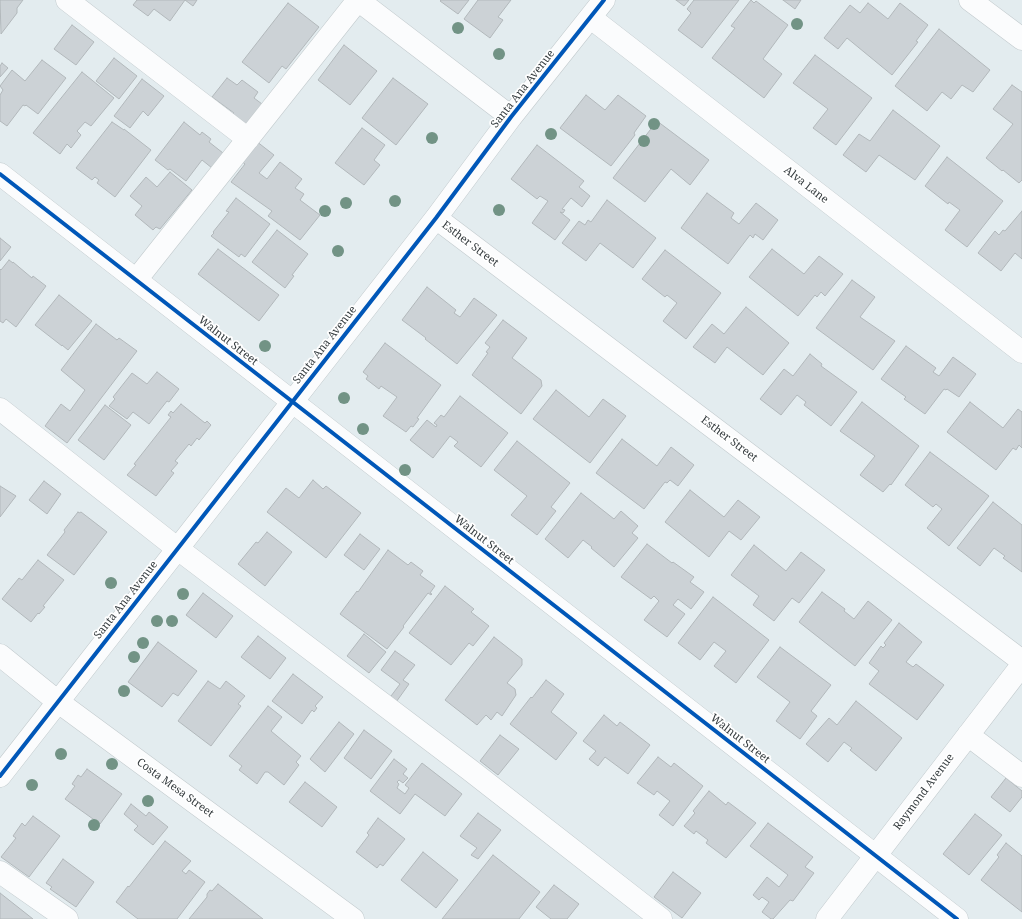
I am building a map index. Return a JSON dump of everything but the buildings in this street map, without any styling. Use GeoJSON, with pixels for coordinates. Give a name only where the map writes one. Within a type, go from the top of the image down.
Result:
{"type":"FeatureCollection","features":[{"type":"Feature","properties":{"kind":"street"},"geometry":{"type":"LineString","coordinates":[[67,0],[248,139]]}},
{"type":"Feature","properties":{"kind":"street"},"geometry":{"type":"LineString","coordinates":[[136,280],[358,0],[511,117]]}},
{"type":"Feature","properties":{"kind":"street","name":"Santa Ana Avenue"},"geometry":{"type":"LineString","coordinates":[[0,776],[57,701],[178,549],[436,218],[511,117],[604,0]]}},
{"type":"Feature","properties":{"kind":"street"},"geometry":{"type":"LineString","coordinates":[[970,0],[1022,39]]}},
{"type":"Feature","properties":{"kind":"street","name":"Alva Lane"},"geometry":{"type":"LineString","coordinates":[[591,18],[1022,352]]}},
{"type":"Feature","properties":{"kind":"street","name":"Walnut Street"},"geometry":{"type":"LineString","coordinates":[[0,174],[957,919]]}},
{"type":"Feature","properties":{"kind":"street","name":"Esther Street"},"geometry":{"type":"LineString","coordinates":[[436,218],[1022,660]]}},
{"type":"Feature","properties":{"kind":"street"},"geometry":{"type":"LineString","coordinates":[[0,409],[178,549],[470,770],[661,919]]}},
{"type":"Feature","properties":{"kind":"street","name":"Costa Mesa Street"},"geometry":{"type":"LineString","coordinates":[[0,655],[57,701],[353,919]]}},
{"type":"Feature","properties":{"kind":"street","name":"Raymond Avenue"},"geometry":{"type":"LineString","coordinates":[[827,919],[1022,665]]}},
{"type":"Feature","properties":{"kind":"street"},"geometry":{"type":"LineString","coordinates":[[968,734],[1022,776]]}},
{"type":"Feature","properties":{"kind":"street"},"geometry":{"type":"LineString","coordinates":[[0,872],[67,919]]}},
{"type":"Feature","properties":{"kind":"cycle path"},"geometry":{"type":"LineString","coordinates":[[0,776],[436,218],[511,117],[604,0]]}},
{"type":"Feature","properties":{"kind":"cycle path"},"geometry":{"type":"LineString","coordinates":[[0,174],[957,919]]}}]}
